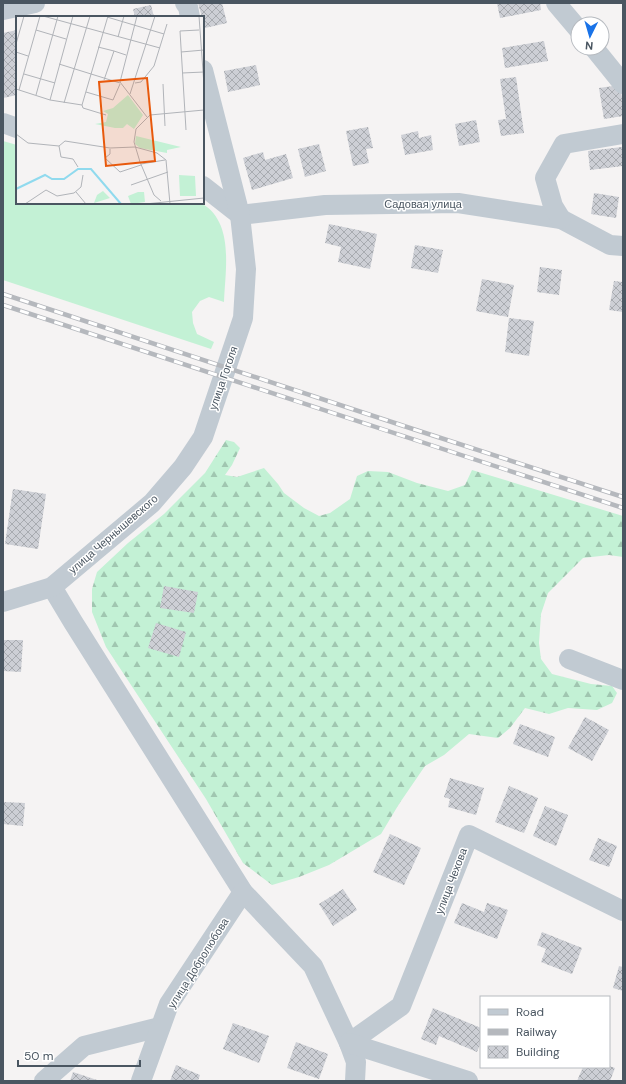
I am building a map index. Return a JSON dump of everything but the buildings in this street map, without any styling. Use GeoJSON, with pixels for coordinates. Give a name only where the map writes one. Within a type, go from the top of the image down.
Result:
{"type":"FeatureCollection","features":[{"type":"Feature","properties":{"kind":"street"},"geometry":{"type":"LineString","coordinates":[[3,10],[36,3]]}},
{"type":"Feature","properties":{"kind":"street"},"geometry":{"type":"LineString","coordinates":[[185,3],[188,7],[190,16]]}},
{"type":"Feature","properties":{"kind":"street"},"geometry":{"type":"LineString","coordinates":[[556,3],[570,20]]}},
{"type":"Feature","properties":{"kind":"street"},"geometry":{"type":"LineString","coordinates":[[600,56],[623,84]]}},
{"type":"Feature","properties":{"kind":"street","name":"улица Гоголя"},"geometry":{"type":"LineString","coordinates":[[203,437],[243,318],[246,268],[240,214],[204,74]]}},
{"type":"Feature","properties":{"kind":"street"},"geometry":{"type":"LineString","coordinates":[[3,123],[16,128]]}},
{"type":"Feature","properties":{"kind":"street"},"geometry":{"type":"LineString","coordinates":[[561,220],[553,206],[545,178],[564,144],[623,134]]}},
{"type":"Feature","properties":{"kind":"street"},"geometry":{"type":"LineString","coordinates":[[204,187],[240,214]]}},
{"type":"Feature","properties":{"kind":"street","name":"Садовая улица"},"geometry":{"type":"LineString","coordinates":[[240,214],[325,204],[458,203],[561,220],[610,245],[623,246]]}},
{"type":"Feature","properties":{"kind":"street","name":"улица Чернышевского"},"geometry":{"type":"LineString","coordinates":[[3,602],[52,587],[152,502],[183,467],[203,437]]}},
{"type":"Feature","properties":{"kind":"street"},"geometry":{"type":"LineString","coordinates":[[52,587],[243,892],[313,966],[349,1043],[356,1062],[355,1081]]}},
{"type":"Feature","properties":{"kind":"street"},"geometry":{"type":"LineString","coordinates":[[569,659],[623,680]]}},
{"type":"Feature","properties":{"kind":"street","name":"улица Чехова"},"geometry":{"type":"LineString","coordinates":[[349,1043],[401,1006],[469,835],[623,911]]}},
{"type":"Feature","properties":{"kind":"street","name":"улица Добролюбова"},"geometry":{"type":"LineString","coordinates":[[141,1081],[160,1027],[170,1004],[243,892]]}},
{"type":"Feature","properties":{"kind":"street"},"geometry":{"type":"LineString","coordinates":[[44,1081],[84,1046],[160,1027]]}},
{"type":"Feature","properties":{"kind":"street"},"geometry":{"type":"LineString","coordinates":[[349,1043],[468,1081]]}},
{"type":"Feature","properties":{"kind":"green space"},"geometry":{"type":"Polygon","coordinates":[[[3,141],[16,145],[16,204],[202,204],[212,211],[219,222],[226,248],[224,302],[209,297],[200,301],[192,312],[193,323],[197,334],[214,342],[211,349],[3,280],[3,141]]]}},
{"type":"Feature","properties":{"kind":"green space"},"geometry":{"type":"Polygon","coordinates":[[[226,440],[234,442],[240,448],[232,465],[225,475],[237,477],[264,468],[284,493],[304,508],[319,516],[330,513],[350,499],[357,476],[368,471],[388,472],[417,483],[448,491],[465,485],[472,470],[623,516],[623,557],[609,555],[583,558],[548,593],[541,614],[539,643],[541,659],[552,674],[591,684],[612,686],[617,693],[612,703],[597,710],[568,708],[549,714],[525,708],[510,728],[498,738],[469,734],[444,755],[425,766],[381,834],[329,865],[299,877],[272,885],[243,863],[206,799],[106,647],[92,612],[92,589],[97,572],[128,543],[164,514],[205,473],[226,440]]]}},
{"type":"Feature","properties":{"kind":"railway"},"geometry":{"type":"LineString","coordinates":[[3,294],[623,497]]}},
{"type":"Feature","properties":{"kind":"railway"},"geometry":{"type":"LineString","coordinates":[[3,305],[623,508]]}}]}
